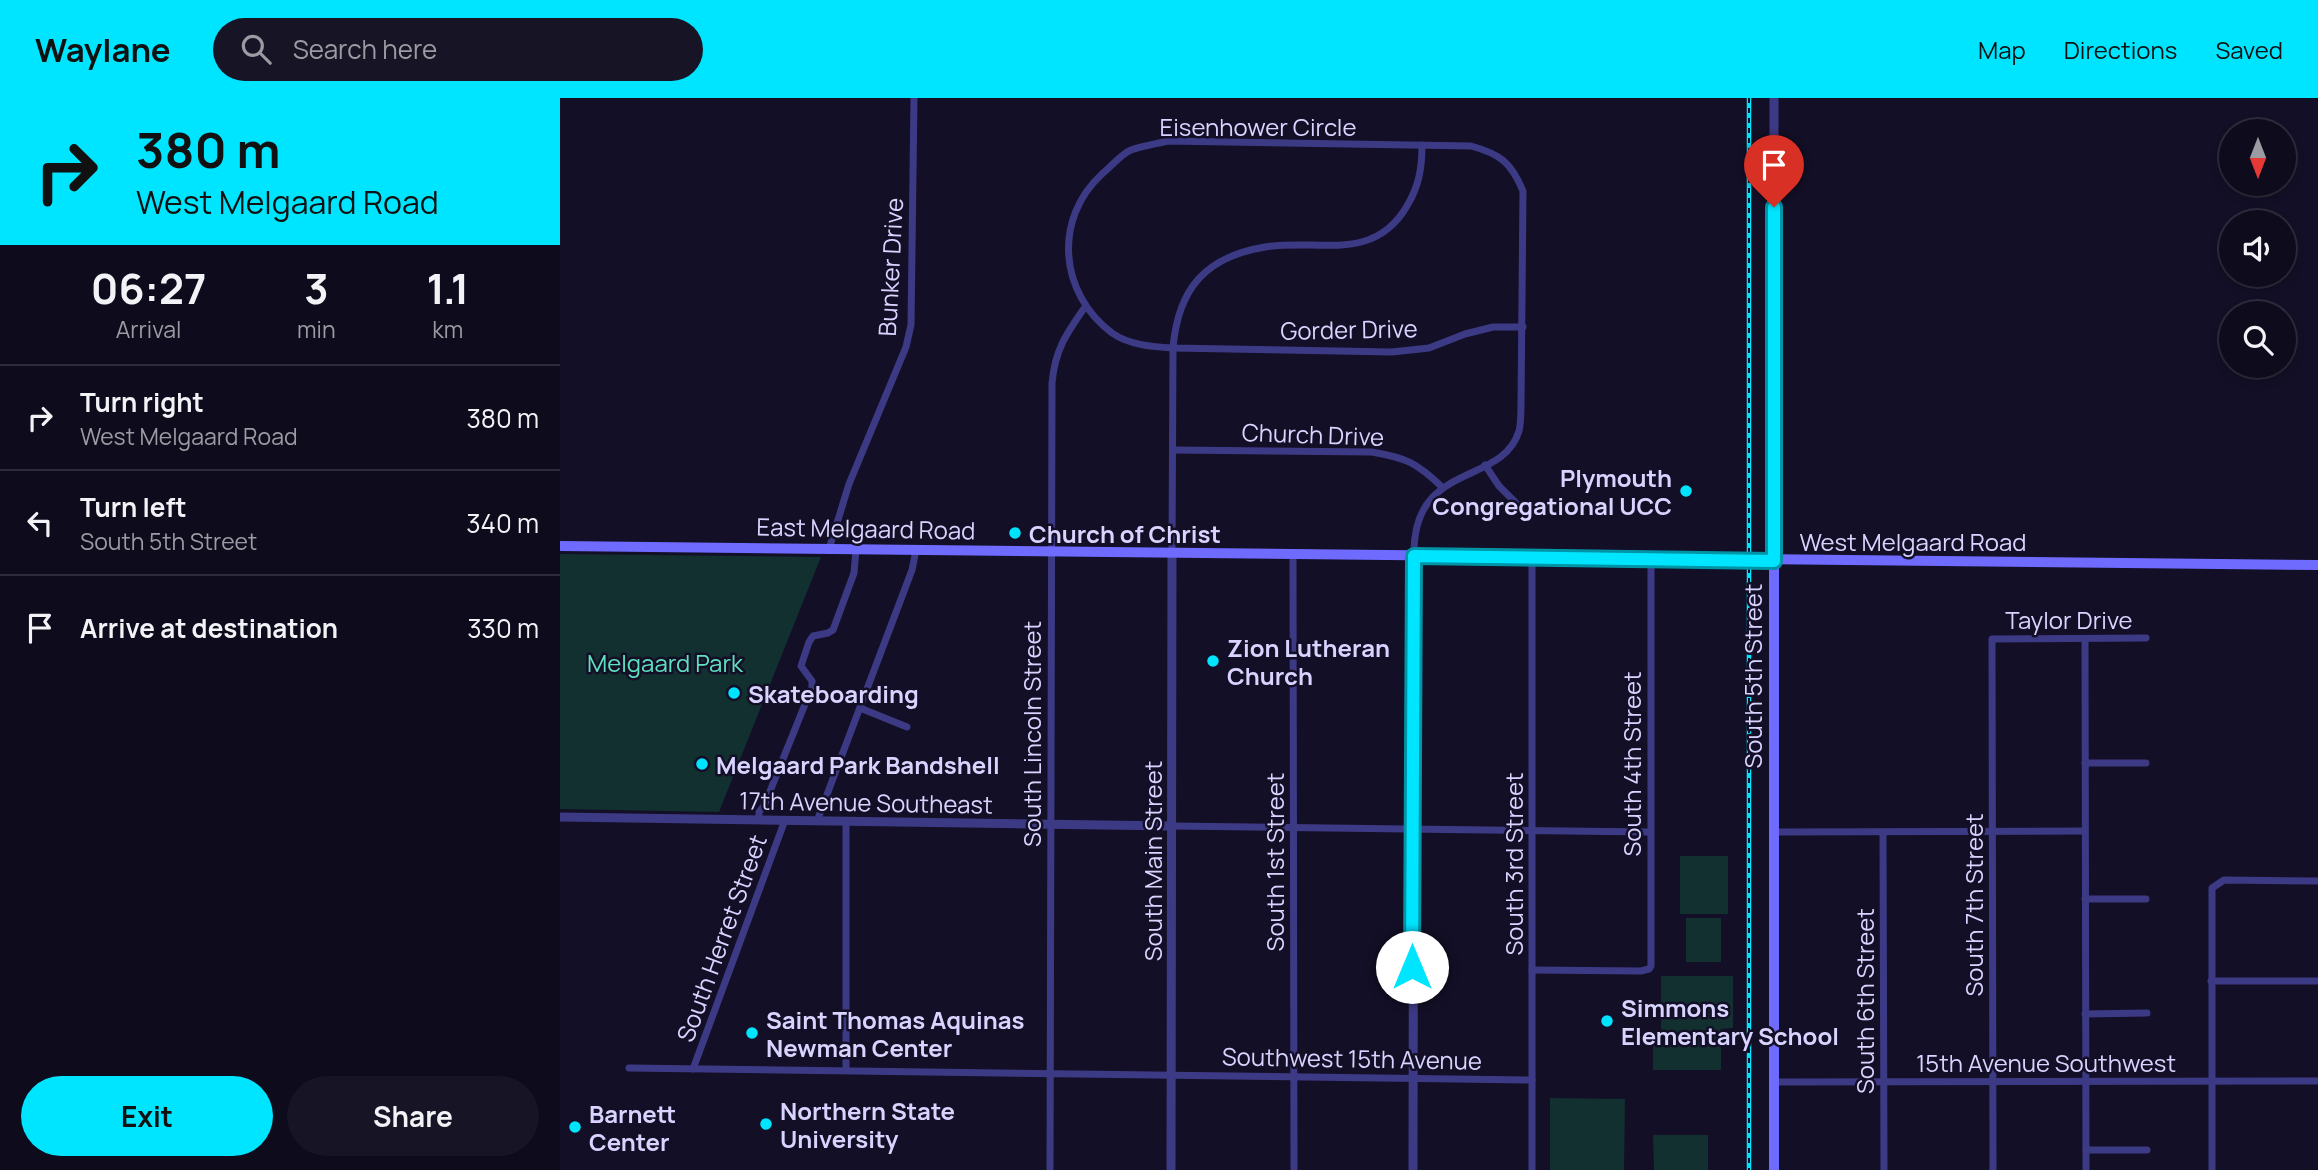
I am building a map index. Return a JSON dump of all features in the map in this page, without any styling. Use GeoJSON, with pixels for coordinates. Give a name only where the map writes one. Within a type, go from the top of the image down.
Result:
{"type":"FeatureCollection","features":[{"type":"Feature","properties":{"kind":"main road","name":"East Melgaard Road"},"geometry":{"type":"LineString","coordinates":[[560,546],[1172,552]]}},
{"type":"Feature","properties":{"kind":"main road","name":"West Melgaard Road"},"geometry":{"type":"LineString","coordinates":[[1172,552],[1774,561],[2318,565]]}},
{"type":"Feature","properties":{"kind":"main road","name":"South 5th Street"},"geometry":{"type":"LineString","coordinates":[[1774,561],[1774,1170]]}},
{"type":"Feature","properties":{"kind":"street","name":"Bunker Drive"},"geometry":{"type":"LineString","coordinates":[[829,549],[849,484],[906,347],[911,325],[914,98]]}},
{"type":"Feature","properties":{"kind":"street","name":"South 5th Street"},"geometry":{"type":"LineString","coordinates":[[1774,98],[1774,561]]}},
{"type":"Feature","properties":{"kind":"street","name":"Eisenhower Circle"},"geometry":{"type":"LineString","coordinates":[[1173,348],[1146,347],[1113,334],[1085,307],[1075,289],[1068,265],[1069,238],[1079,206],[1093,183],[1128,150],[1168,141],[1471,146],[1493,152],[1511,168],[1523,191],[1524,200],[1523,327],[1518,432],[1506,452],[1442,487],[1430,499],[1415,526],[1414,556]]}},
{"type":"Feature","properties":{"kind":"street"},"geometry":{"type":"LineString","coordinates":[[1172,552],[1173,348],[1180,312],[1188,291],[1199,276],[1213,264],[1266,247],[1339,247],[1376,237],[1402,214],[1417,185],[1421,175],[1422,145]]}},
{"type":"Feature","properties":{"kind":"street","name":"South Lincoln Street"},"geometry":{"type":"LineString","coordinates":[[1050,1170],[1050,551],[1054,362],[1059,345],[1085,307]]}},
{"type":"Feature","properties":{"kind":"street","name":"Gorder Drive"},"geometry":{"type":"LineString","coordinates":[[1173,348],[1392,352],[1429,348],[1493,327],[1523,327]]}},
{"type":"Feature","properties":{"kind":"street","name":"Church Drive"},"geometry":{"type":"LineString","coordinates":[[1173,450],[1372,452],[1404,458],[1424,470],[1442,487]]}},
{"type":"Feature","properties":{"kind":"street"},"geometry":{"type":"LineString","coordinates":[[1485,465],[1499,486],[1517,504]]}},
{"type":"Feature","properties":{"kind":"street"},"geometry":{"type":"LineString","coordinates":[[759,820],[759,812],[764,806],[812,687],[812,681],[801,666],[808,642],[813,636],[828,633],[833,629],[854,573],[856,549]]}},
{"type":"Feature","properties":{"kind":"street"},"geometry":{"type":"LineString","coordinates":[[817,821],[912,570],[916,550]]}},
{"type":"Feature","properties":{"kind":"street","name":"South Main Street"},"geometry":{"type":"LineString","coordinates":[[1171,1170],[1172,552]]}},
{"type":"Feature","properties":{"kind":"street","name":"South 1st Street"},"geometry":{"type":"LineString","coordinates":[[1293,554],[1294,1170]]}},
{"type":"Feature","properties":{"kind":"street"},"geometry":{"type":"LineString","coordinates":[[1413,1170],[1414,556]]}},
{"type":"Feature","properties":{"kind":"street","name":"South 3rd Street"},"geometry":{"type":"LineString","coordinates":[[1532,557],[1532,1170]]}},
{"type":"Feature","properties":{"kind":"street","name":"South 4th Street"},"geometry":{"type":"LineString","coordinates":[[1532,970],[1649,969],[1651,559]]}},
{"type":"Feature","properties":{"kind":"street","name":"Taylor Drive"},"geometry":{"type":"LineString","coordinates":[[1992,639],[2146,638]]}},
{"type":"Feature","properties":{"kind":"street","name":"South 7th Street"},"geometry":{"type":"LineString","coordinates":[[1992,639],[1993,1170]]}},
{"type":"Feature","properties":{"kind":"street"},"geometry":{"type":"LineString","coordinates":[[2085,639],[2086,1170]]}},
{"type":"Feature","properties":{"kind":"street"},"geometry":{"type":"LineString","coordinates":[[860,708],[907,727]]}},
{"type":"Feature","properties":{"kind":"street"},"geometry":{"type":"LineString","coordinates":[[2085,763],[2146,763]]}},
{"type":"Feature","properties":{"kind":"street","name":"17th Avenue Southeast"},"geometry":{"type":"LineString","coordinates":[[560,817],[1172,826]]}},
{"type":"Feature","properties":{"kind":"street","name":"South Herret Street"},"geometry":{"type":"LineString","coordinates":[[693,1069],[785,820]]}},
{"type":"Feature","properties":{"kind":"street"},"geometry":{"type":"LineString","coordinates":[[846,821],[846,1070]]}},
{"type":"Feature","properties":{"kind":"street"},"geometry":{"type":"LineString","coordinates":[[1172,826],[1650,832]]}},
{"type":"Feature","properties":{"kind":"street"},"geometry":{"type":"LineString","coordinates":[[1773,832],[2085,831]]}},
{"type":"Feature","properties":{"kind":"street","name":"South 6th Street"},"geometry":{"type":"LineString","coordinates":[[1883,832],[1884,1170]]}},
{"type":"Feature","properties":{"kind":"street"},"geometry":{"type":"LineString","coordinates":[[2211,1170],[2211,891],[2215,884],[2224,880],[2318,881]]}},
{"type":"Feature","properties":{"kind":"street"},"geometry":{"type":"LineString","coordinates":[[2085,899],[2146,899]]}},
{"type":"Feature","properties":{"kind":"street"},"geometry":{"type":"LineString","coordinates":[[2211,981],[2318,981]]}},
{"type":"Feature","properties":{"kind":"street"},"geometry":{"type":"LineString","coordinates":[[2085,1014],[2147,1013]]}},
{"type":"Feature","properties":{"kind":"street","name":"Southwest 15th Avenue"},"geometry":{"type":"LineString","coordinates":[[629,1068],[1532,1080]]}},
{"type":"Feature","properties":{"kind":"street","name":"15th Avenue Southwest"},"geometry":{"type":"LineString","coordinates":[[1774,1082],[2318,1081]]}},
{"type":"Feature","properties":{"kind":"street"},"geometry":{"type":"LineString","coordinates":[[2087,1150],[2147,1150]]}},
{"type":"Feature","properties":{"kind":"green space","name":"Melgaard Park"},"geometry":{"type":"Polygon","coordinates":[[[560,554],[821,557],[719,812],[560,809],[560,554]]]}},
{"type":"Feature","properties":{"kind":"green space"},"geometry":{"type":"Polygon","coordinates":[[[1680,856],[1728,856],[1728,914],[1680,914],[1680,856]]]}},
{"type":"Feature","properties":{"kind":"green space"},"geometry":{"type":"Polygon","coordinates":[[[1686,918],[1721,918],[1721,962],[1686,962],[1686,918]]]}},
{"type":"Feature","properties":{"kind":"green space"},"geometry":{"type":"Polygon","coordinates":[[[1661,976],[1733,976],[1733,1028],[1721,1029],[1721,1070],[1653,1070],[1653,1034],[1661,1033],[1661,976]]]}},
{"type":"Feature","properties":{"kind":"green space"},"geometry":{"type":"Polygon","coordinates":[[[1550,1098],[1625,1099],[1624,1170],[1550,1170],[1550,1098]]]}},
{"type":"Feature","properties":{"kind":"green space"},"geometry":{"type":"Polygon","coordinates":[[[1653,1135],[1708,1135],[1708,1170],[1654,1170],[1653,1135]]]}},
{"type":"Feature","properties":{"kind":"railway"},"geometry":{"type":"LineString","coordinates":[[1749,98],[1749,1170]]}},
{"type":"Feature","properties":{"kind":"place","name":"Plymouth Congregational UCC"},"geometry":{"type":"Point","coordinates":[1686,491]}},
{"type":"Feature","properties":{"kind":"place","name":"Church of Christ"},"geometry":{"type":"Point","coordinates":[1015,533]}},
{"type":"Feature","properties":{"kind":"place","name":"Zion Lutheran Church"},"geometry":{"type":"Point","coordinates":[1213,661]}},
{"type":"Feature","properties":{"kind":"place","name":"Skateboarding"},"geometry":{"type":"Point","coordinates":[734,693]}},
{"type":"Feature","properties":{"kind":"place","name":"Melgaard Park Bandshell"},"geometry":{"type":"Point","coordinates":[702,764]}},
{"type":"Feature","properties":{"kind":"place","name":"Simmons Elementary School"},"geometry":{"type":"Point","coordinates":[1607,1021]}},
{"type":"Feature","properties":{"kind":"place","name":"Saint Thomas Aquinas Newman Center"},"geometry":{"type":"Point","coordinates":[752,1033]}},
{"type":"Feature","properties":{"kind":"place","name":"Northern State University"},"geometry":{"type":"Point","coordinates":[766,1124]}},
{"type":"Feature","properties":{"kind":"place","name":"Barnett Center"},"geometry":{"type":"Point","coordinates":[575,1127]}},
{"type":"Feature","properties":{"kind":"route"},"geometry":{"type":"LineString","coordinates":[[1412,967],[1414,556],[1774,561],[1774,207]]}}]}
